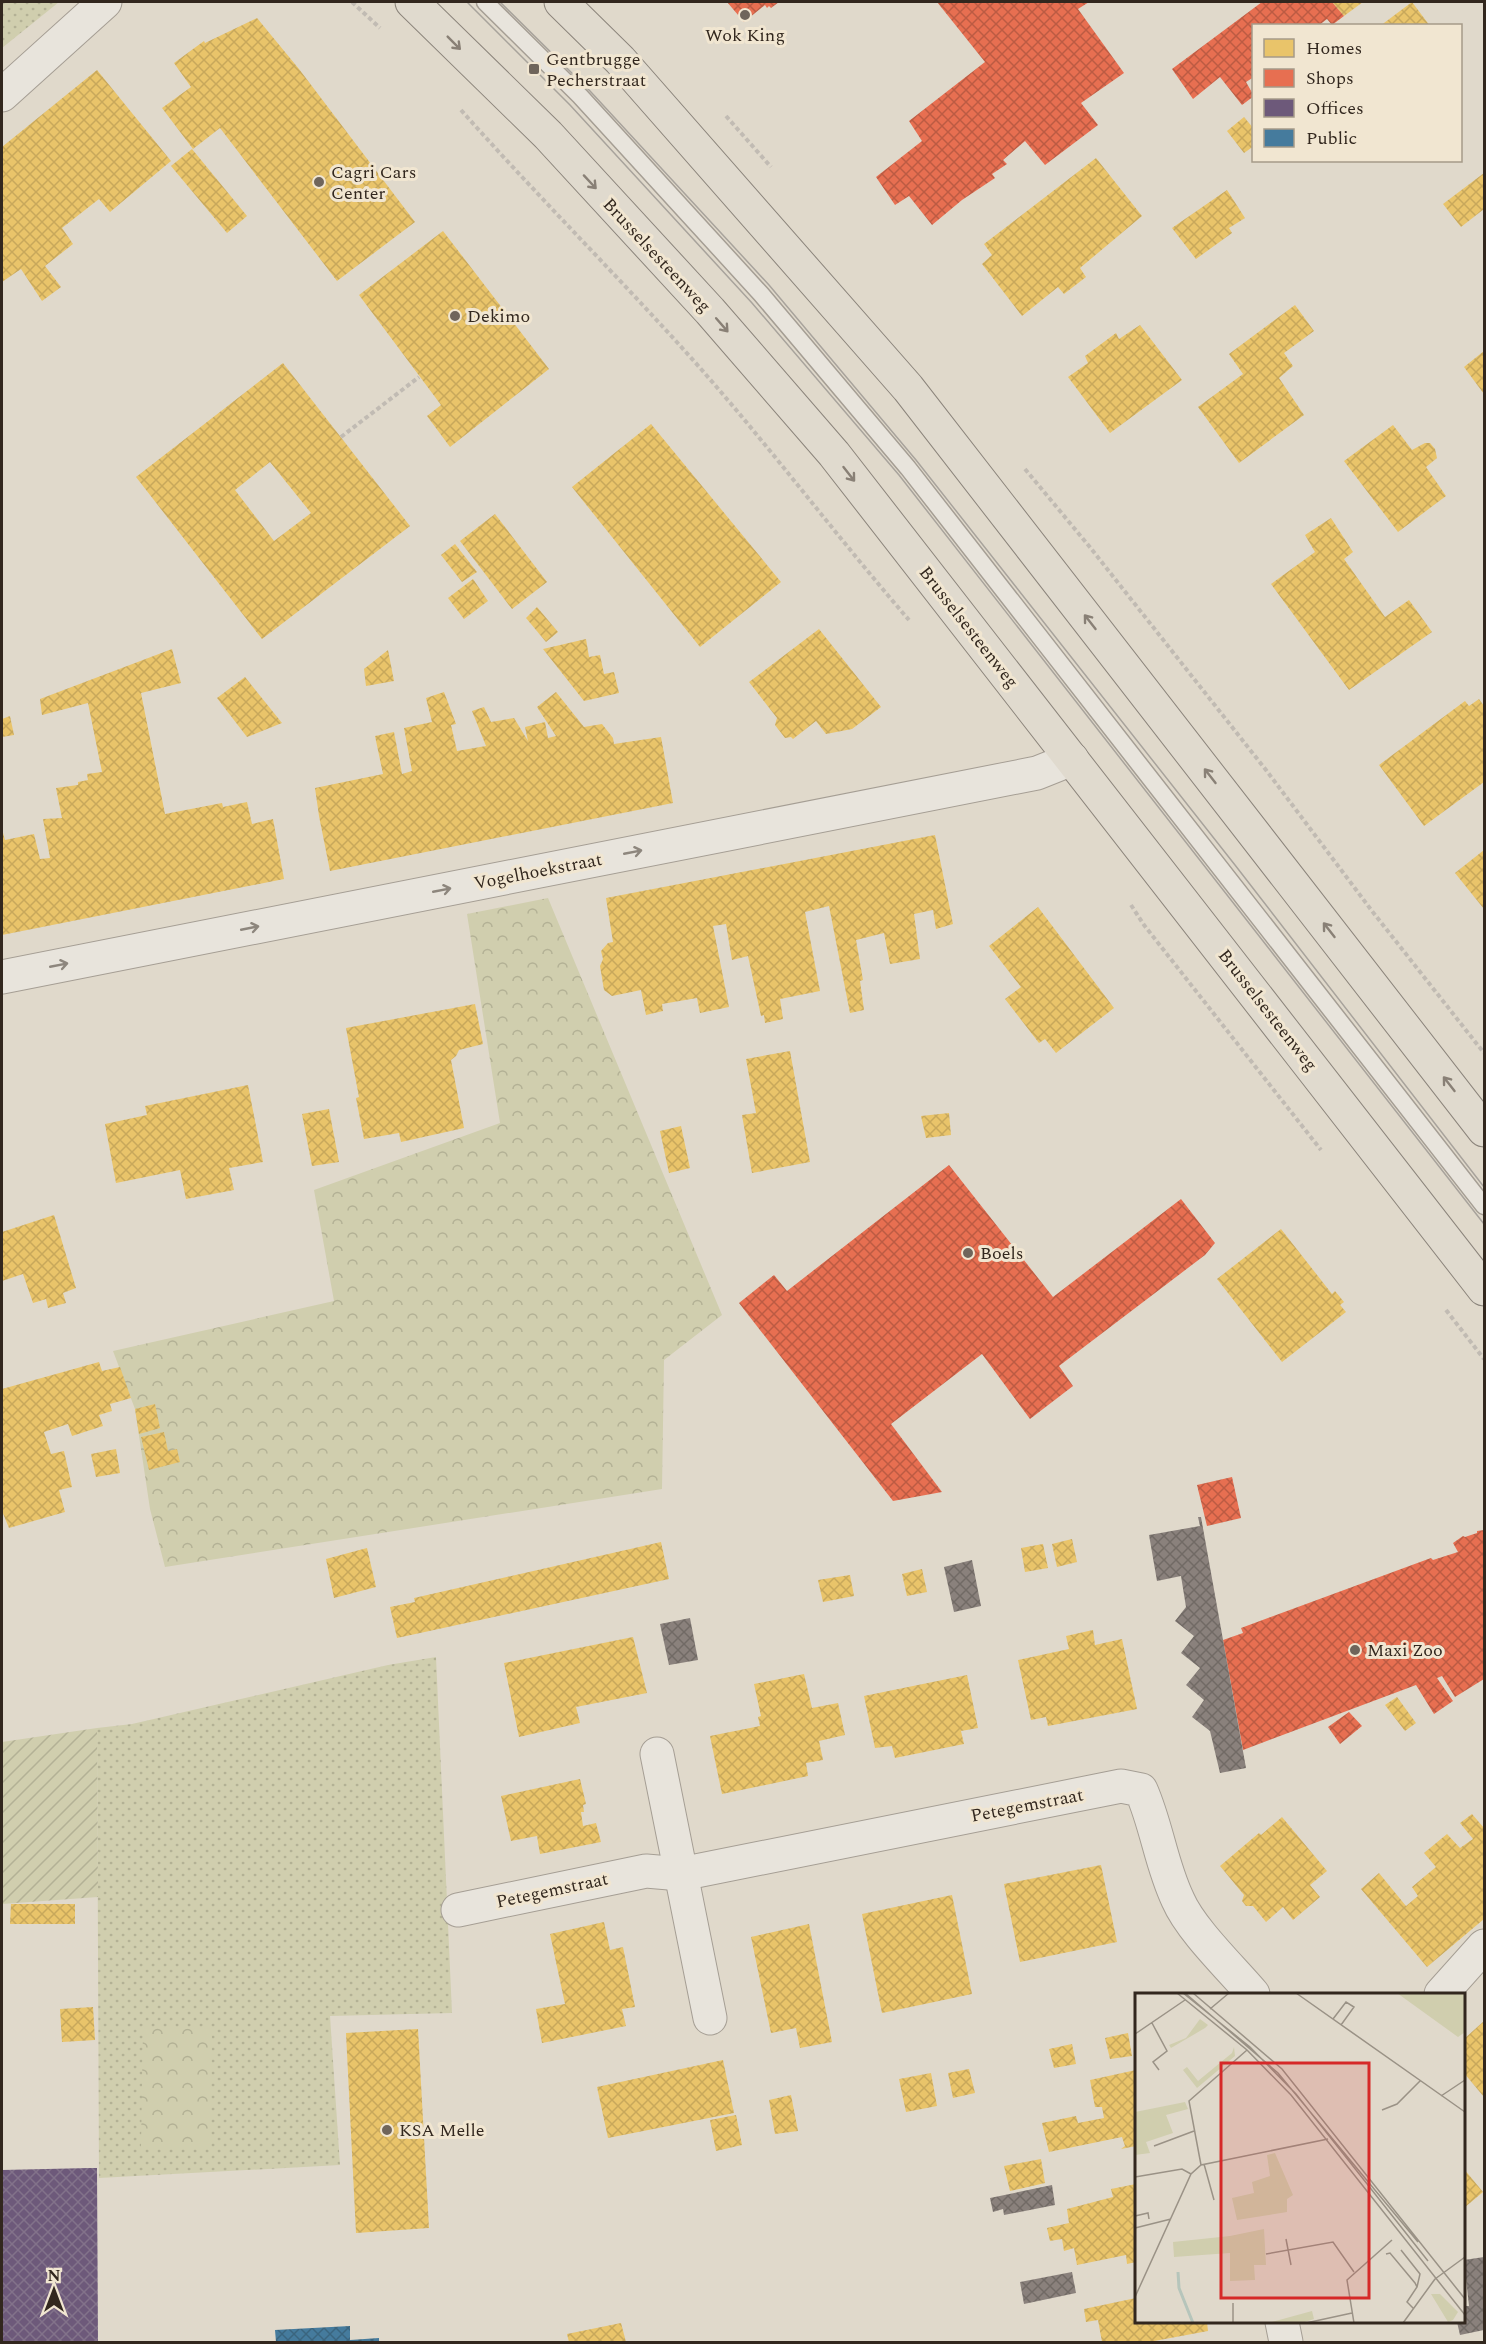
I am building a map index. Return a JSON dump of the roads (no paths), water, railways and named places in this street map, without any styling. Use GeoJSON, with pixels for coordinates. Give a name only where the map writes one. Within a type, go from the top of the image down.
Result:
{"type":"FeatureCollection","features":[{"type":"Feature","properties":{"kind":"main road","name":"Brusselsesteenweg"},"geometry":{"type":"LineString","coordinates":[[412,2],[548,135],[723,327],[834,454],[1485,1289]]}},
{"type":"Feature","properties":{"kind":"main road"},"geometry":{"type":"LineString","coordinates":[[561,2],[620,60],[908,388],[1485,1130]]}},
{"type":"Feature","properties":{"kind":"street"},"geometry":{"type":"LineString","coordinates":[[2,95],[105,2]]}},
{"type":"Feature","properties":{"kind":"street","name":"Vogelhoekstraat"},"geometry":{"type":"LineString","coordinates":[[2,977],[1013,778],[1037,773],[1072,759]]}},
{"type":"Feature","properties":{"kind":"street"},"geometry":{"type":"LineString","coordinates":[[657,1754],[710,2018]]}},
{"type":"Feature","properties":{"kind":"street","name":"Petegemstraat"},"geometry":{"type":"LineString","coordinates":[[458,1910],[646,1870],[681,1874],[1121,1786],[1141,1790],[1150,1812],[1169,1880],[1179,1903],[1189,1920],[1251,1993]]}},
{"type":"Feature","properties":{"kind":"street"},"geometry":{"type":"LineString","coordinates":[[1443,1993],[1485,1946]]}},
{"type":"Feature","properties":{"kind":"street"},"geometry":{"type":"LineString","coordinates":[[1282,2323],[1286,2343]]}},
{"type":"Feature","properties":{"kind":"lane"},"geometry":{"type":"LineString","coordinates":[[485,2],[580,96],[760,294],[908,468],[1485,1206]]}},
{"type":"Feature","properties":{"kind":"tram line"},"geometry":{"type":"LineString","coordinates":[[467,2],[570,105],[752,303],[899,475],[1484,1224]]}},
{"type":"Feature","properties":{"kind":"tram line"},"geometry":{"type":"LineString","coordinates":[[500,2],[590,91],[769,285],[916,460],[1235,865],[1484,1187]]}},
{"type":"Feature","properties":{"kind":"place","name":"Wok King"},"geometry":{"type":"Point","coordinates":[745,15]}},
{"type":"Feature","properties":{"kind":"place","name":"Gentbrugge Pecherstraat"},"geometry":{"type":"Point","coordinates":[534,69]}},
{"type":"Feature","properties":{"kind":"place","name":"Cagri Cars Center"},"geometry":{"type":"Point","coordinates":[319,182]}},
{"type":"Feature","properties":{"kind":"place","name":"Dekimo"},"geometry":{"type":"Point","coordinates":[455,316]}},
{"type":"Feature","properties":{"kind":"place","name":"Boels"},"geometry":{"type":"Point","coordinates":[968,1253]}},
{"type":"Feature","properties":{"kind":"place","name":"Maxi Zoo"},"geometry":{"type":"Point","coordinates":[1355,1650]}},
{"type":"Feature","properties":{"kind":"place","name":"KSA Melle"},"geometry":{"type":"Point","coordinates":[387,2130]}}]}
